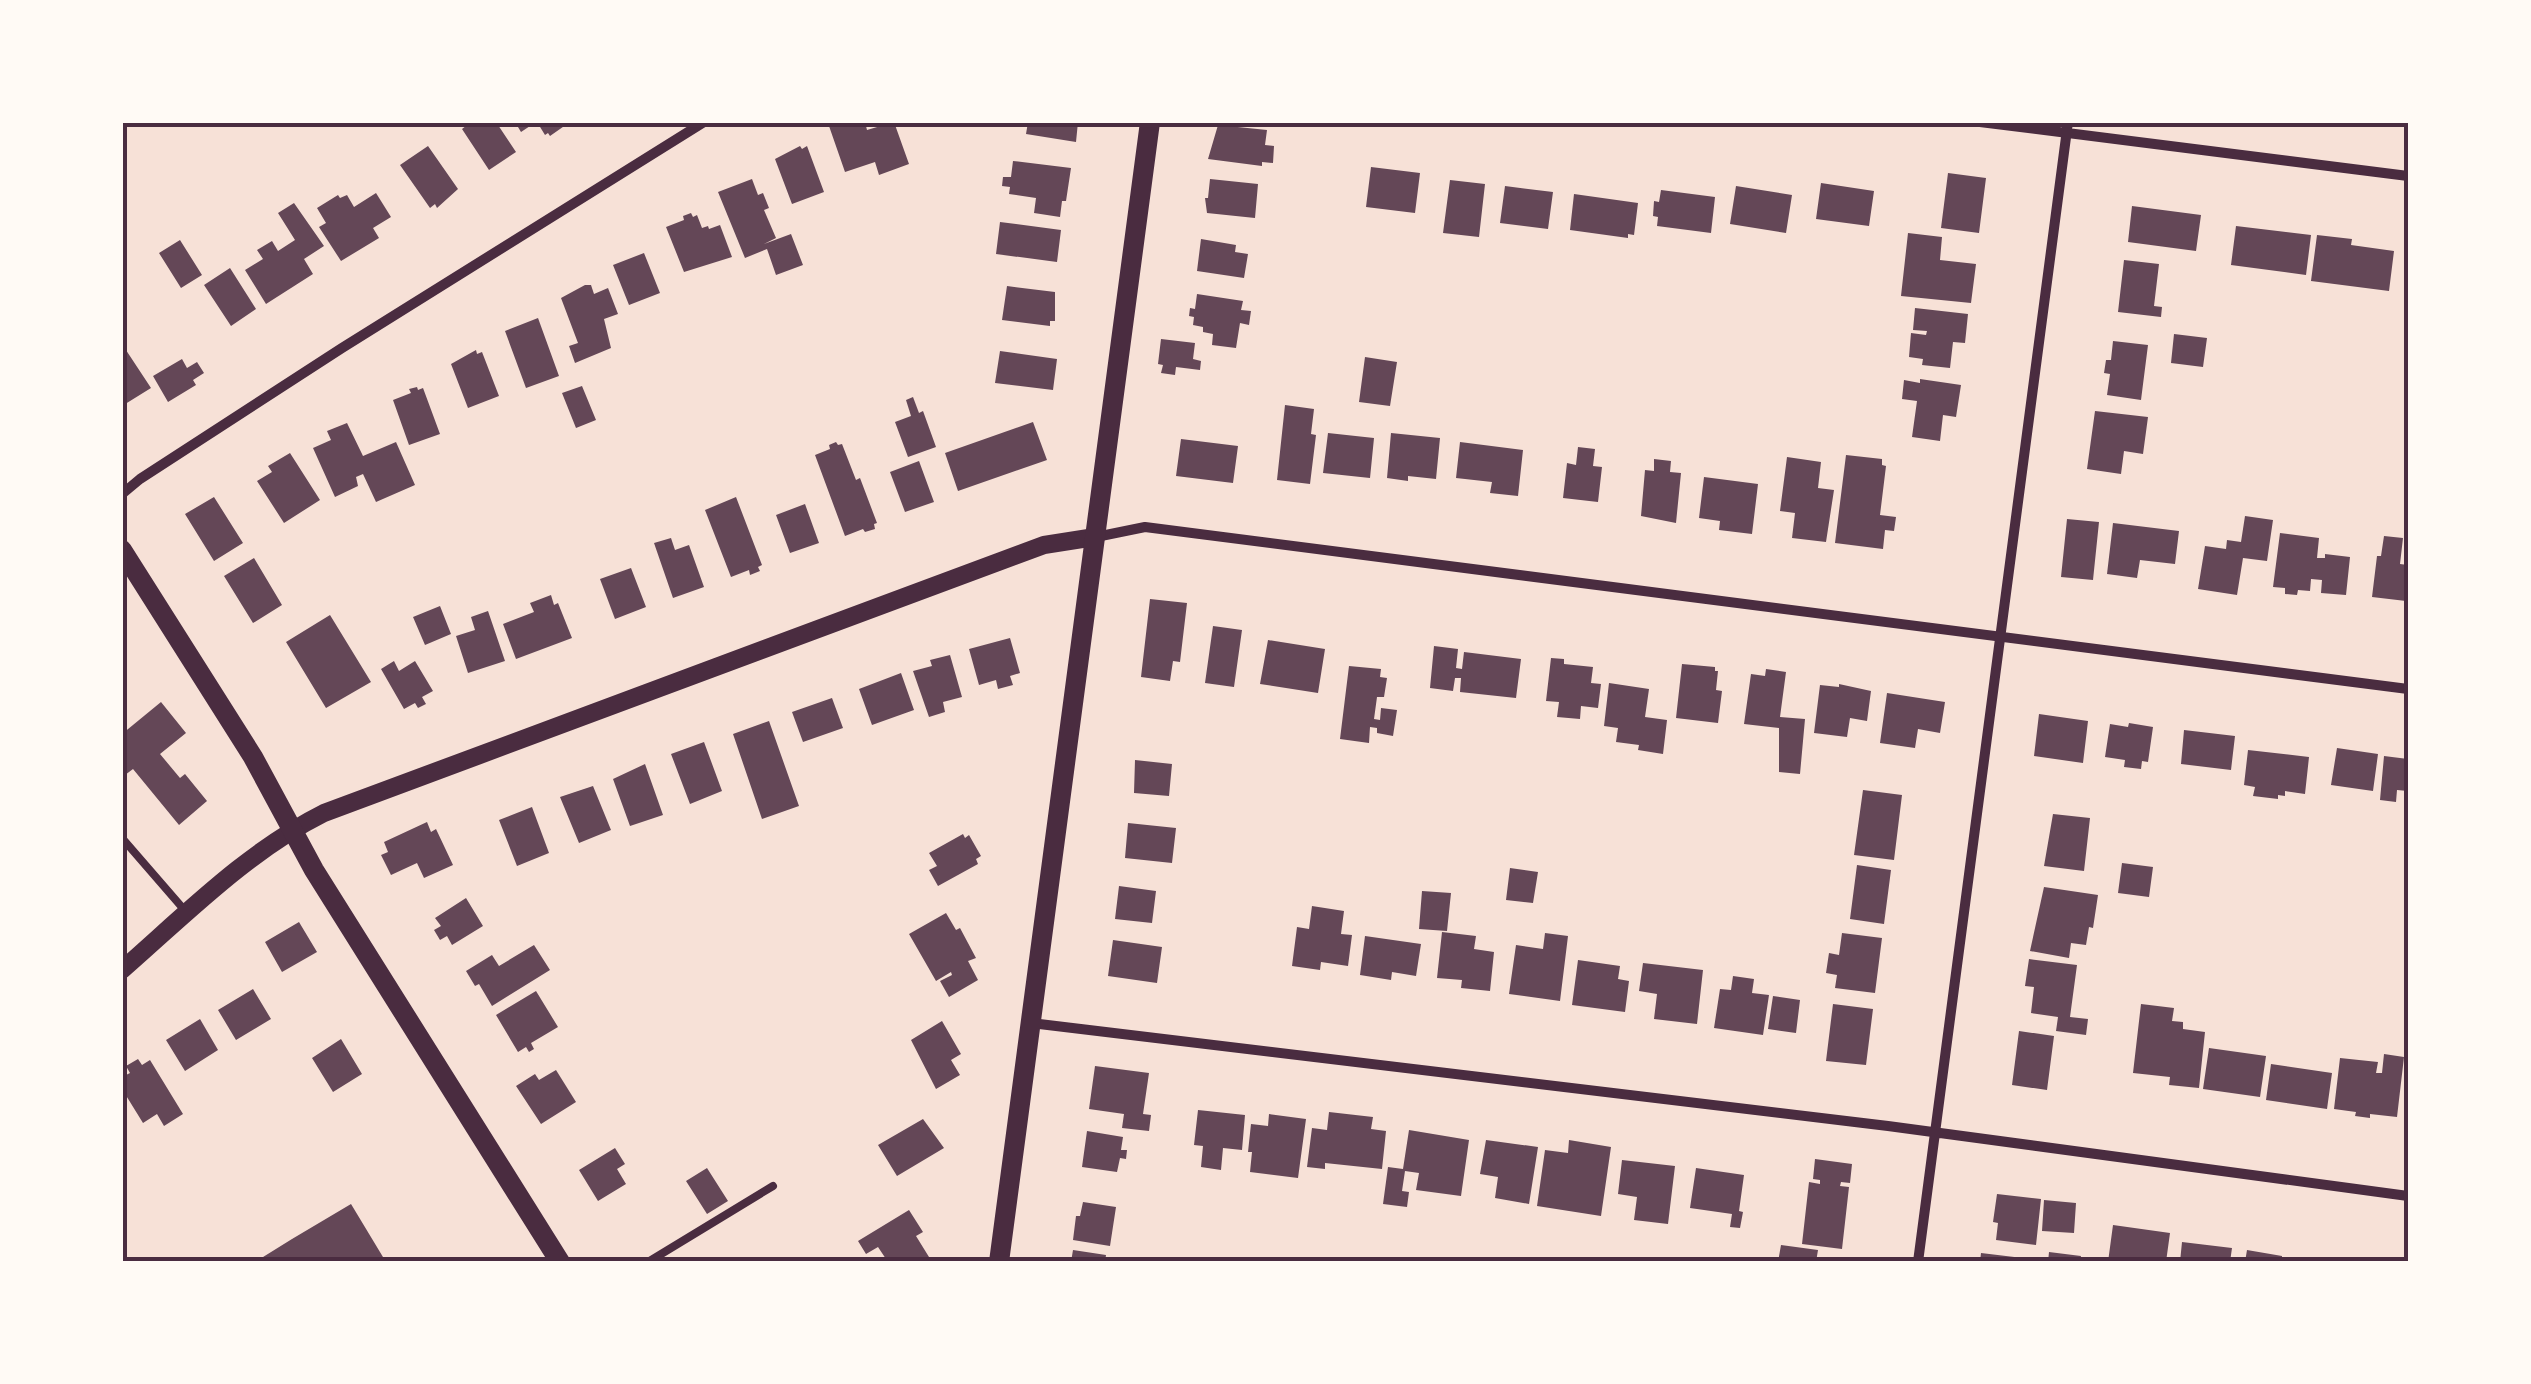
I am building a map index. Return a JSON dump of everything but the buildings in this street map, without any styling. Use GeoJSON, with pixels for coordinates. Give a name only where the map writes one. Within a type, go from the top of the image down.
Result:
{"type":"FeatureCollection","features":[{"type":"Feature","properties":{"kind":"main road"},"geometry":{"type":"LineString","coordinates":[[1000,1262],[1150,122]]}},
{"type":"Feature","properties":{"kind":"main road"},"geometry":{"type":"LineString","coordinates":[[122,550],[212,689],[314,870],[560,1262]]}},
{"type":"Feature","properties":{"kind":"street"},"geometry":{"type":"LineString","coordinates":[[122,494],[342,348],[704,122]]}},
{"type":"Feature","properties":{"kind":"street"},"geometry":{"type":"LineString","coordinates":[[1593,122],[1649,122]]}},
{"type":"Feature","properties":{"kind":"street"},"geometry":{"type":"LineString","coordinates":[[1980,122],[2068,128],[2408,176]]}},
{"type":"Feature","properties":{"kind":"street"},"geometry":{"type":"LineString","coordinates":[[1918,1262],[2068,128]]}},
{"type":"Feature","properties":{"kind":"street"},"geometry":{"type":"LineString","coordinates":[[122,970],[256,854],[292,829],[364,796],[1044,545],[1146,528],[2408,689]]}},
{"type":"Feature","properties":{"kind":"street"},"geometry":{"type":"LineString","coordinates":[[1031,1023],[1935,1133],[2408,1196]]}},
{"type":"Feature","properties":{"kind":"lane"},"geometry":{"type":"LineString","coordinates":[[122,838],[187,914]]}},
{"type":"Feature","properties":{"kind":"lane"},"geometry":{"type":"LineString","coordinates":[[648,1262],[773,1186]]}}]}
